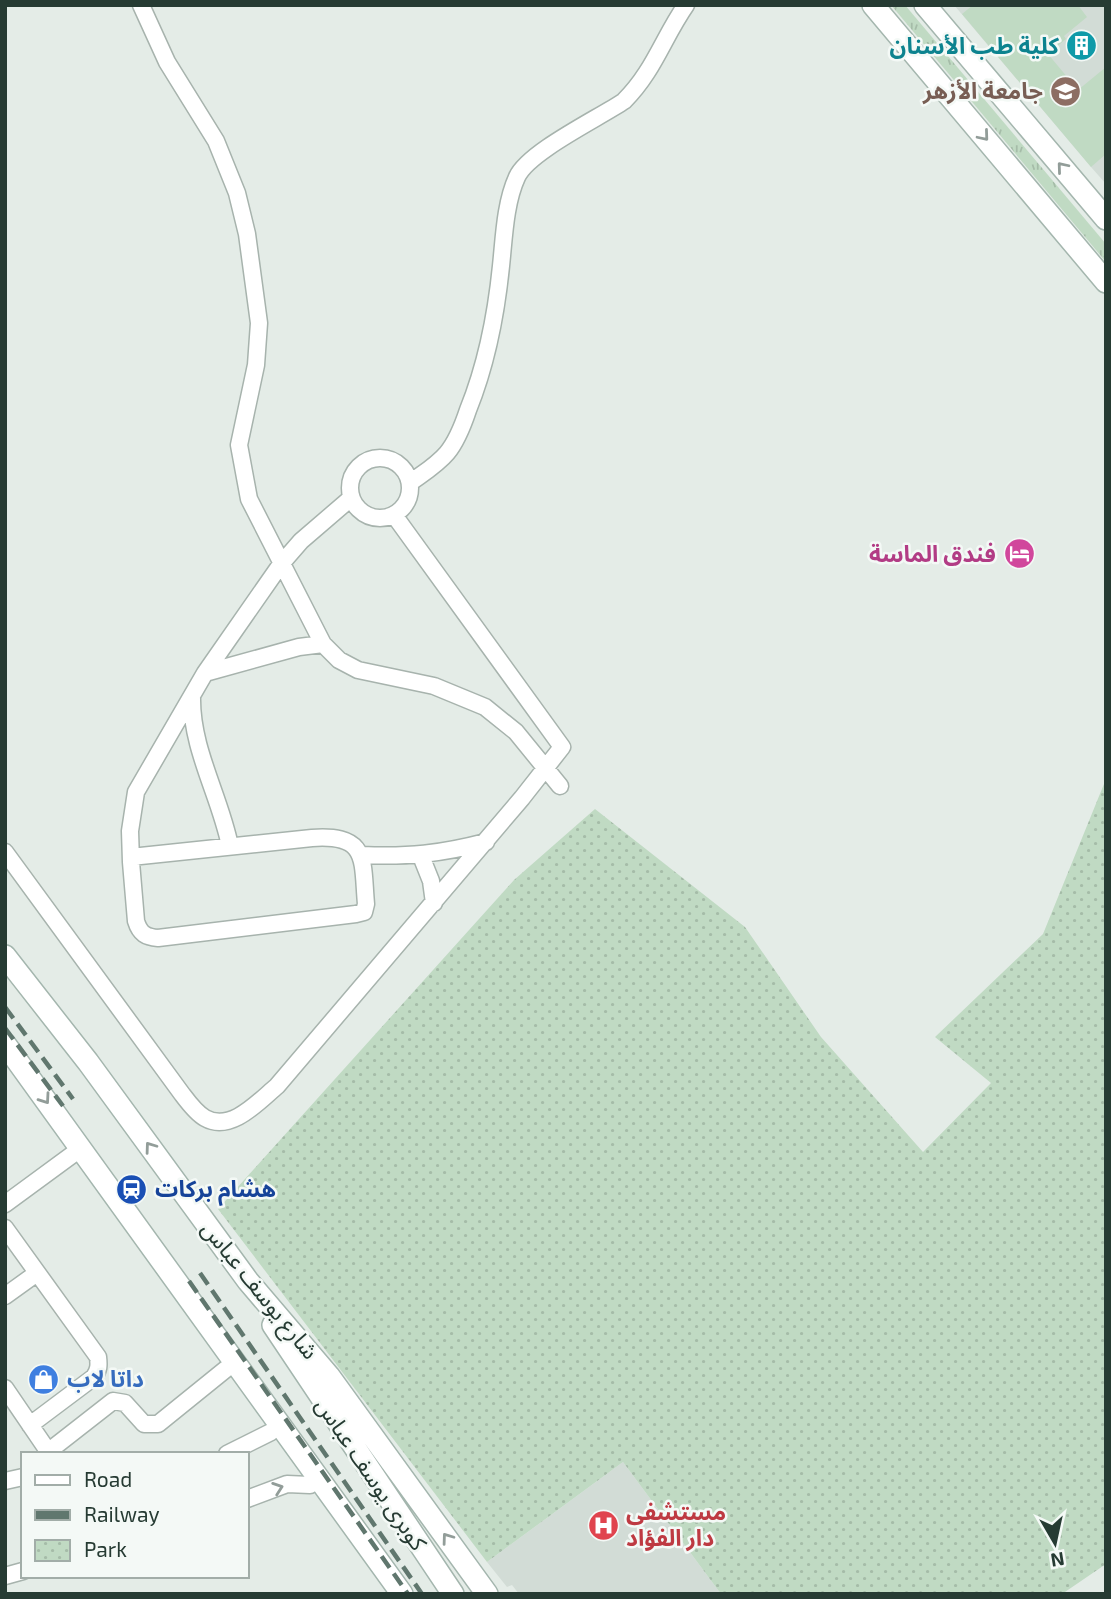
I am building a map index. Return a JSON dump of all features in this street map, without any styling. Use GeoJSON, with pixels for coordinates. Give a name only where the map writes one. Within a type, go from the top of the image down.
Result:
{"type":"FeatureCollection","features":[{"type":"Feature","properties":{"kind":"main road"},"geometry":{"type":"LineString","coordinates":[[873,5],[1106,282]]}},
{"type":"Feature","properties":{"kind":"main road"},"geometry":{"type":"LineString","coordinates":[[925,5],[1106,219]]}},
{"type":"Feature","properties":{"kind":"main road","name":"شارع يوسف عباس"},"geometry":{"type":"LineString","coordinates":[[5,956],[88,1062],[248,1281],[329,1376],[486,1594]]}},
{"type":"Feature","properties":{"kind":"main road"},"geometry":{"type":"LineString","coordinates":[[5,1044],[187,1293],[198,1328],[387,1594]]}},
{"type":"Feature","properties":{"kind":"main road","name":"كوبرى يوسف عباس"},"geometry":{"type":"LineString","coordinates":[[248,1281],[289,1353],[453,1594]]}},
{"type":"Feature","properties":{"kind":"main road","name":"كوبرى يوسف عباس"},"geometry":{"type":"LineString","coordinates":[[187,1293],[402,1594]]}},
{"type":"Feature","properties":{"kind":"street"},"geometry":{"type":"LineString","coordinates":[[141,5],[167,62],[216,141],[243,212],[258,323],[256,365],[239,445],[249,499],[323,644],[339,660],[358,670],[434,687],[485,707],[516,732],[560,786]]}},
{"type":"Feature","properties":{"kind":"street"},"geometry":{"type":"LineString","coordinates":[[410,483],[446,453],[454,442],[479,382],[490,345],[505,232],[517,176],[529,162],[624,101],[636,89],[657,58],[686,5]]}},
{"type":"Feature","properties":{"kind":"street"},"geometry":{"type":"LineString","coordinates":[[374,458],[394,461],[407,474],[410,483],[407,502],[394,515],[373,518],[356,507],[349,488],[356,469],[374,458]]}},
{"type":"Feature","properties":{"kind":"street"},"geometry":{"type":"LineString","coordinates":[[131,857],[328,837],[351,844],[362,855],[366,904],[364,912],[158,938],[148,937],[139,929],[134,900],[131,857],[130,831],[136,792],[205,673],[281,564],[302,541],[351,498]]}},
{"type":"Feature","properties":{"kind":"street"},"geometry":{"type":"LineString","coordinates":[[5,852],[181,1094],[203,1117],[211,1121],[237,1117],[277,1086],[486,842],[562,747],[394,515]]}},
{"type":"Feature","properties":{"kind":"street"},"geometry":{"type":"LineString","coordinates":[[205,673],[299,647],[323,644]]}},
{"type":"Feature","properties":{"kind":"street"},"geometry":{"type":"LineString","coordinates":[[192,694],[193,725],[230,846]]}},
{"type":"Feature","properties":{"kind":"street"},"geometry":{"type":"LineString","coordinates":[[362,855],[421,856],[486,842]]}},
{"type":"Feature","properties":{"kind":"street"},"geometry":{"type":"LineString","coordinates":[[421,856],[432,881],[434,903]]}},
{"type":"Feature","properties":{"kind":"street"},"geometry":{"type":"LineString","coordinates":[[5,1204],[80,1149]]}},
{"type":"Feature","properties":{"kind":"street"},"geometry":{"type":"LineString","coordinates":[[5,1228],[98,1357],[99,1364],[98,1372],[93,1377],[30,1425]]}},
{"type":"Feature","properties":{"kind":"street"},"geometry":{"type":"LineString","coordinates":[[5,1296],[37,1273]]}},
{"type":"Feature","properties":{"kind":"street"},"geometry":{"type":"LineString","coordinates":[[8,1396],[50,1452],[113,1401],[125,1402],[144,1424],[158,1424],[226,1369]]}},
{"type":"Feature","properties":{"kind":"street"},"geometry":{"type":"LineString","coordinates":[[231,1452],[271,1432]]}},
{"type":"Feature","properties":{"kind":"street"},"geometry":{"type":"LineString","coordinates":[[248,1499],[287,1484],[310,1485]]}},
{"type":"Feature","properties":{"kind":"shaded area","name":"جامعة الأزهر"},"geometry":{"type":"Polygon","coordinates":[[[954,5],[1106,5],[1106,184],[1091,167],[954,5]]]}},
{"type":"Feature","properties":{"kind":"shaded area","name":"مستشفى دار الفؤاد"},"geometry":{"type":"Polygon","coordinates":[[[623,1462],[721,1594],[519,1594],[512,1585],[507,1587],[487,1562],[623,1462]]]}},
{"type":"Feature","properties":{"kind":"green space"},"geometry":{"type":"Polygon","coordinates":[[[891,5],[905,5],[1106,244],[1106,262],[891,5]]]}},
{"type":"Feature","properties":{"kind":"green space","name":"جامعة الأزهر"},"geometry":{"type":"Polygon","coordinates":[[[973,5],[1078,5],[1087,17],[1048,54],[1078,90],[1106,67],[1106,154],[1091,167],[962,14],[973,5]]]}},
{"type":"Feature","properties":{"kind":"green space"},"geometry":{"type":"Polygon","coordinates":[[[1106,779],[1106,1564],[1062,1594],[721,1594],[623,1462],[487,1562],[218,1209],[514,880],[595,809],[745,927],[821,1037],[923,1152],[991,1083],[935,1037],[1043,934],[1106,779]]]}},
{"type":"Feature","properties":{"kind":"railway"},"geometry":{"type":"LineString","coordinates":[[5,1007],[73,1099]]}},
{"type":"Feature","properties":{"kind":"railway"},"geometry":{"type":"LineString","coordinates":[[5,1028],[63,1106]]}},
{"type":"Feature","properties":{"kind":"railway"},"geometry":{"type":"LineString","coordinates":[[200,1273],[422,1594]]}},
{"type":"Feature","properties":{"kind":"railway"},"geometry":{"type":"LineString","coordinates":[[189,1281],[408,1594]]}},
{"type":"Feature","properties":{"kind":"place","name":"كلية طب الأسنان"},"geometry":{"type":"Point","coordinates":[1082,46]}},
{"type":"Feature","properties":{"kind":"place","name":"جامعة الأزهر"},"geometry":{"type":"Point","coordinates":[1066,91]}},
{"type":"Feature","properties":{"kind":"place","name":"فندق الماسة"},"geometry":{"type":"Point","coordinates":[1019,554]}},
{"type":"Feature","properties":{"kind":"place","name":"هشام بركات"},"geometry":{"type":"Point","coordinates":[132,1189]}},
{"type":"Feature","properties":{"kind":"place","name":"داتا لاب"},"geometry":{"type":"Point","coordinates":[44,1379]}},
{"type":"Feature","properties":{"kind":"place","name":"مستشفى دار الفؤاد"},"geometry":{"type":"Point","coordinates":[603,1525]}}]}
